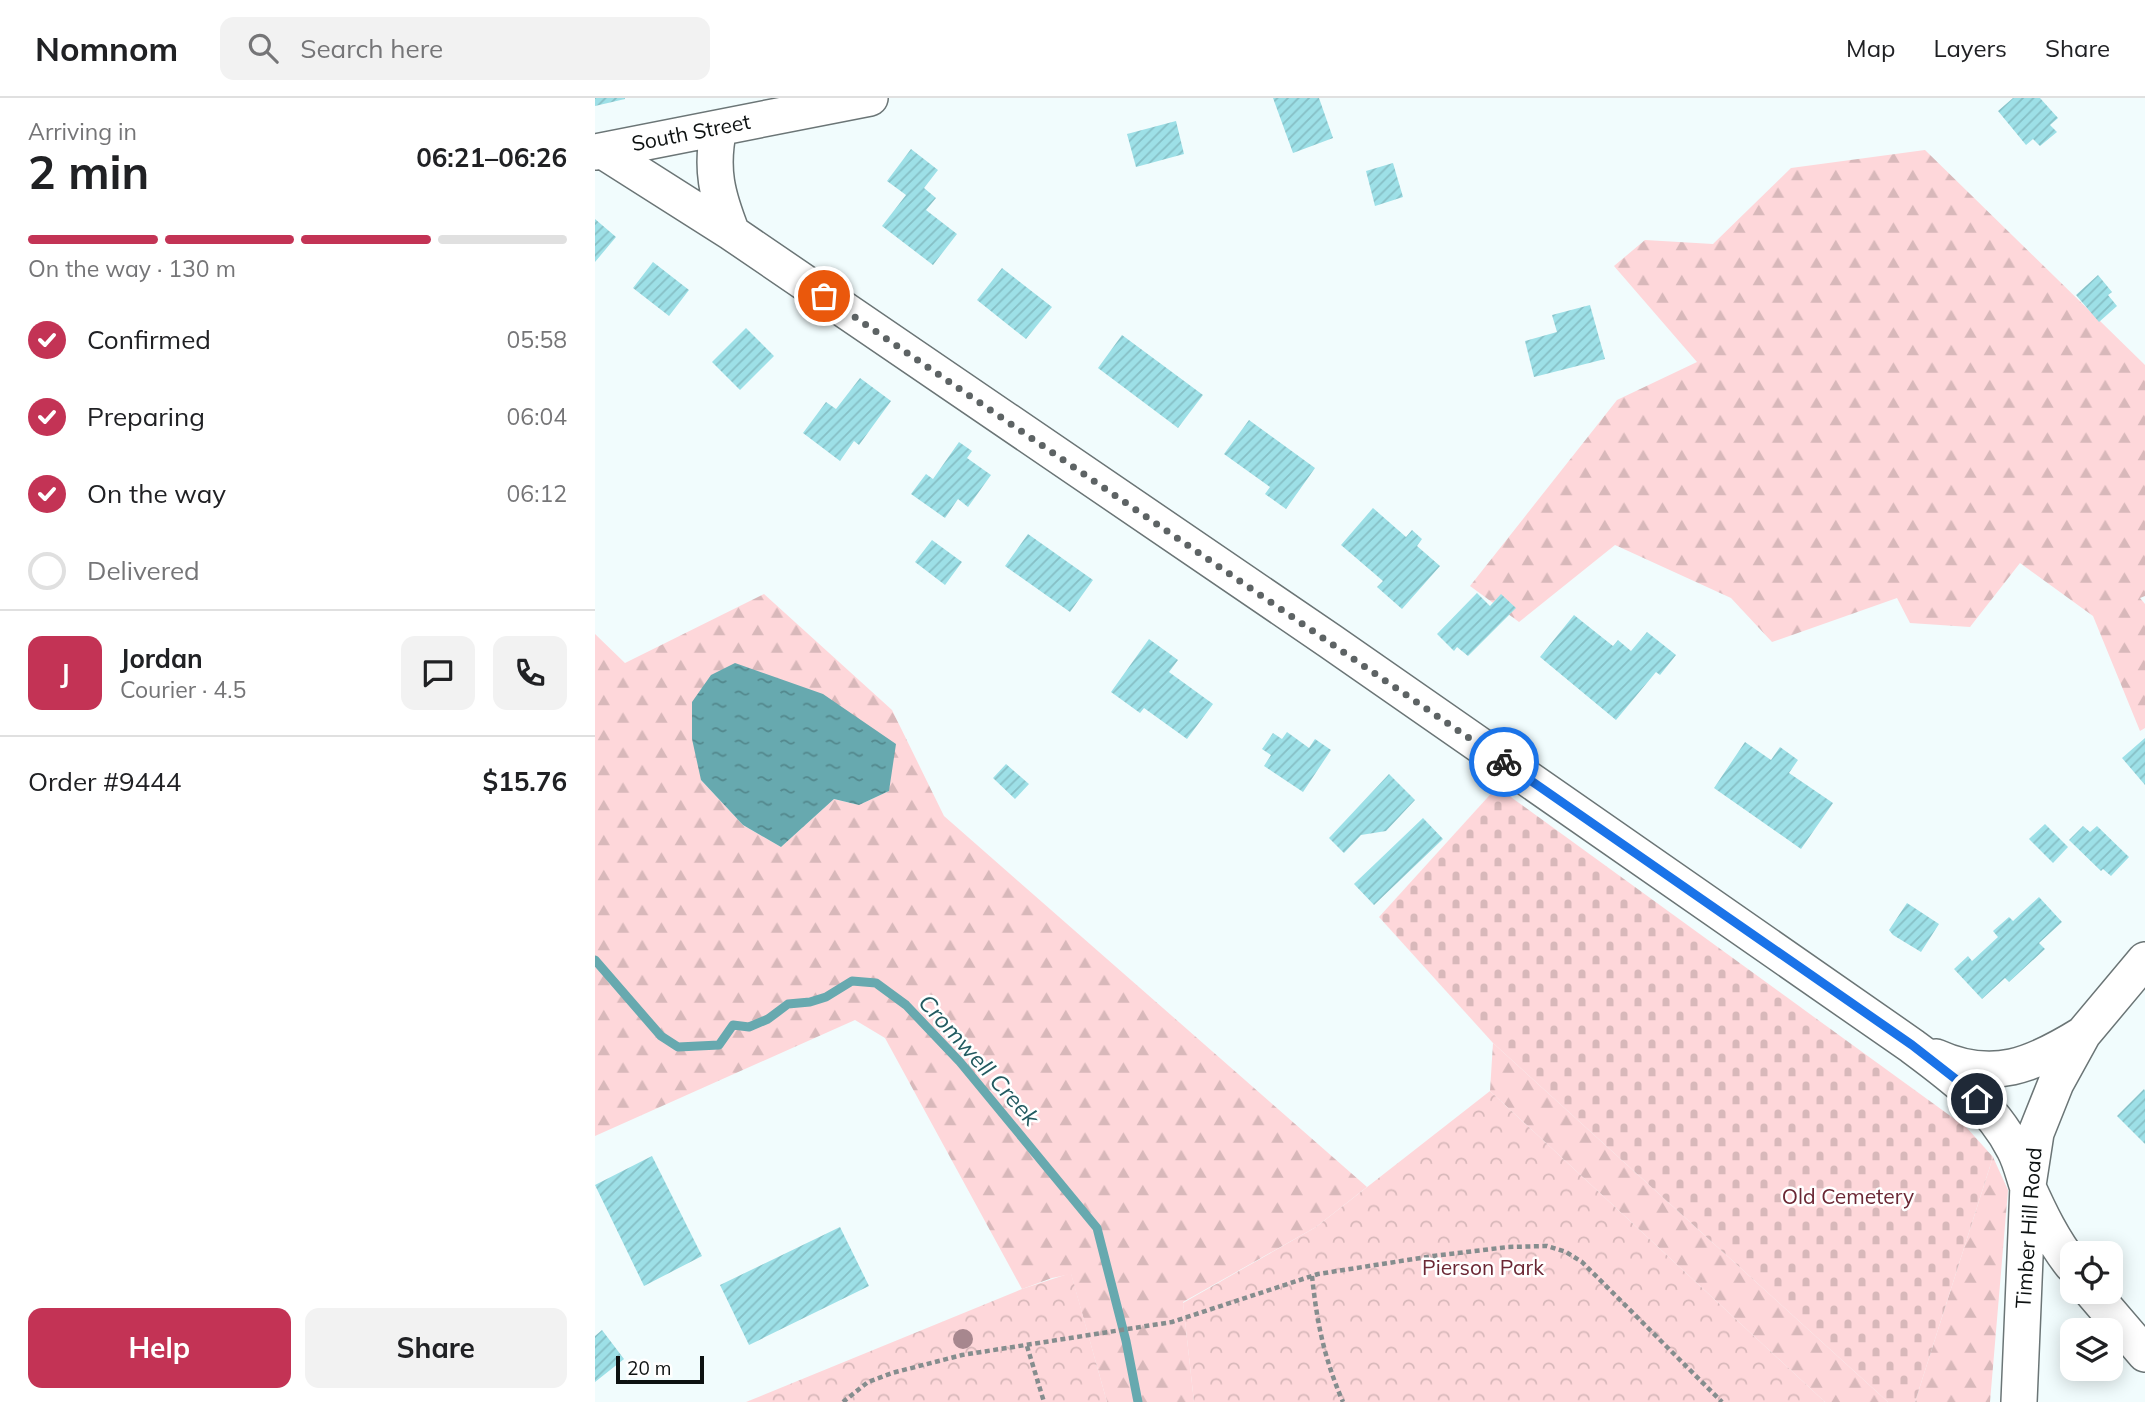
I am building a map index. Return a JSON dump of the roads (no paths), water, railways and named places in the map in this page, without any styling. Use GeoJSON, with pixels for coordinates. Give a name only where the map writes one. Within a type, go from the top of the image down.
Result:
{"type":"FeatureCollection","features":[{"type":"Feature","properties":{"kind":"street","name":"South Street"},"geometry":{"type":"LineString","coordinates":[[599,151],[870,98]]}},
{"type":"Feature","properties":{"kind":"street"},"geometry":{"type":"LineString","coordinates":[[719,128],[714,149],[714,178],[732,233]]}},
{"type":"Feature","properties":{"kind":"street"},"geometry":{"type":"LineString","coordinates":[[599,151],[732,233],[1330,641],[1912,1045],[1962,1084],[1992,1114],[2014,1149],[2028,1185],[2060,1249]]}},
{"type":"Feature","properties":{"kind":"street","name":"Timber Hill Road"},"geometry":{"type":"LineString","coordinates":[[2019,1402],[2028,1185],[2036,1133],[2056,1083],[2083,1034],[2145,960]]}},
{"type":"Feature","properties":{"kind":"street"},"geometry":{"type":"LineString","coordinates":[[1912,1045],[1958,1067],[1991,1071],[2021,1066],[2050,1055],[2083,1034]]}},
{"type":"Feature","properties":{"kind":"street"},"geometry":{"type":"LineString","coordinates":[[2102,1304],[2145,1354]]}},
{"type":"Feature","properties":{"kind":"water"},"geometry":{"type":"Polygon","coordinates":[[[735,663],[823,694],[896,744],[889,791],[859,805],[834,799],[781,847],[743,825],[701,780],[692,739],[692,702],[711,675],[735,663]]]}},
{"type":"Feature","properties":{"kind":"waterway","name":"Cromwell Creek"},"geometry":{"type":"LineString","coordinates":[[595,960],[661,1036],[678,1047],[719,1045],[733,1025],[749,1027],[768,1019],[788,1004],[826,997],[852,981],[876,983],[906,1005],[960,1062],[1097,1228],[1126,1341],[1138,1402]]}},
{"type":"Feature","properties":{"kind":"park label","name":"Old Cemetery"},"geometry":{"type":"Point","coordinates":[1848,1197]}},
{"type":"Feature","properties":{"kind":"park label","name":"Pierson Park"},"geometry":{"type":"Point","coordinates":[1483,1268]}}]}
